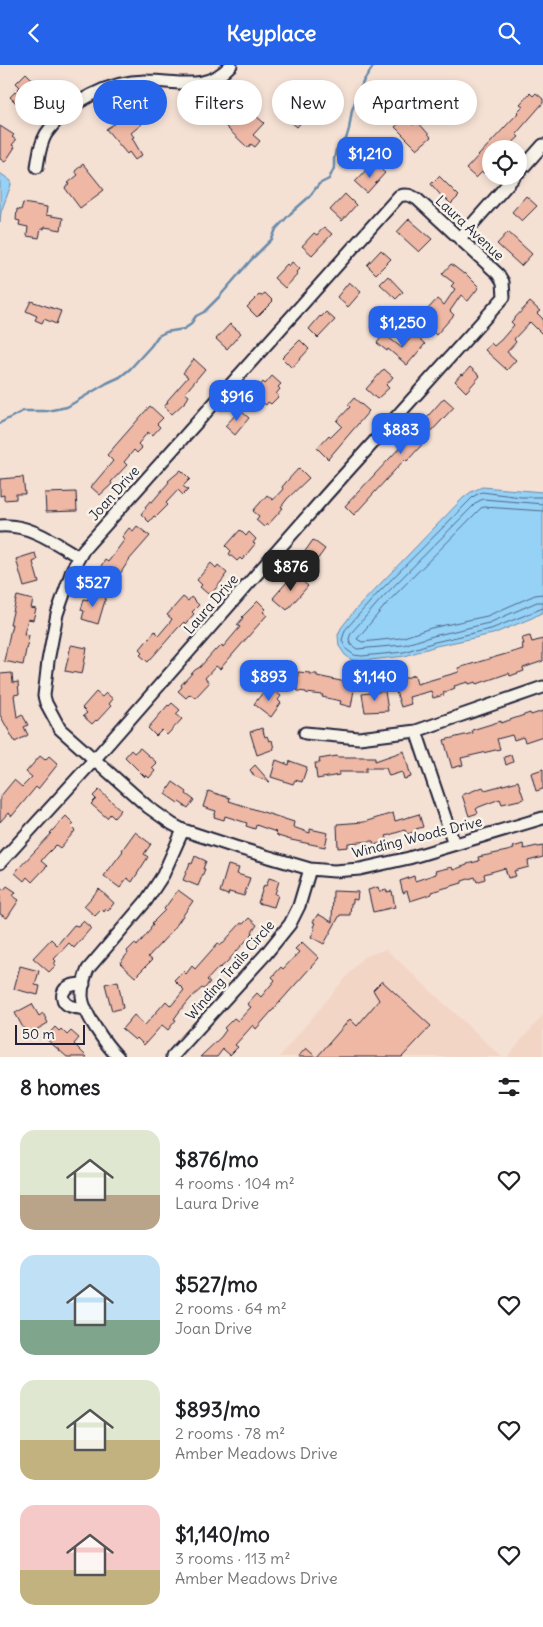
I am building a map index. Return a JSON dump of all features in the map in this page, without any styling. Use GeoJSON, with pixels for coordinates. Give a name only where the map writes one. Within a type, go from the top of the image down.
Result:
{"type":"FeatureCollection","features":[{"type":"Feature","properties":{"kind":"street"},"geometry":{"type":"LineString","coordinates":[[37,167],[41,145],[46,134],[59,118],[91,95],[130,82],[147,81],[189,84],[202,82],[214,78],[227,69]]}},
{"type":"Feature","properties":{"kind":"street"},"geometry":{"type":"LineString","coordinates":[[527,163],[543,145]]}},
{"type":"Feature","properties":{"kind":"street"},"geometry":{"type":"LineString","coordinates":[[460,237],[507,185]]}},
{"type":"Feature","properties":{"kind":"street","name":"Laura Avenue"},"geometry":{"type":"LineString","coordinates":[[399,195],[408,194],[413,196],[460,237],[504,282],[504,297]]}},
{"type":"Feature","properties":{"kind":"street","name":"Joan Drive"},"geometry":{"type":"LineString","coordinates":[[183,830],[154,813],[94,760],[60,729],[48,710],[44,696],[48,661],[57,614],[73,568],[84,549],[399,195]]}},
{"type":"Feature","properties":{"kind":"street","name":"Laura Drive"},"geometry":{"type":"LineString","coordinates":[[0,863],[94,760],[327,494],[504,297]]}},
{"type":"Feature","properties":{"kind":"street"},"geometry":{"type":"LineString","coordinates":[[0,526],[16,526],[29,529],[79,557]]}},
{"type":"Feature","properties":{"kind":"street"},"geometry":{"type":"LineString","coordinates":[[306,733],[359,738],[416,731],[543,687]]}},
{"type":"Feature","properties":{"kind":"street"},"geometry":{"type":"LineString","coordinates":[[416,731],[454,844]]}},
{"type":"Feature","properties":{"kind":"street","name":"Winding Woods Drive"},"geometry":{"type":"LineString","coordinates":[[183,830],[310,869],[334,871],[360,869],[409,858],[543,818]]}},
{"type":"Feature","properties":{"kind":"street"},"geometry":{"type":"LineString","coordinates":[[118,1057],[109,1048],[86,1009],[82,998],[88,969],[153,891],[163,875],[183,830]]}},
{"type":"Feature","properties":{"kind":"street","name":"Winding Trails Circle"},"geometry":{"type":"LineString","coordinates":[[172,1057],[265,955],[290,924],[299,906],[310,869]]}},
{"type":"Feature","properties":{"kind":"street"},"geometry":{"type":"LineString","coordinates":[[84,984],[68,988],[63,991],[62,997],[65,1003],[86,1009]]}},
{"type":"Feature","properties":{"kind":"shaded area"},"geometry":{"type":"Polygon","coordinates":[[[386,949],[502,1057],[279,1057],[363,957],[386,949]]]}},
{"type":"Feature","properties":{"kind":"shaded area"},"geometry":{"type":"Polygon","coordinates":[[[543,1015],[543,1057],[507,1057],[543,1015]]]}},
{"type":"Feature","properties":{"kind":"water"},"geometry":{"type":"Polygon","coordinates":[[[0,173],[11,181],[11,185],[1,212],[0,222],[0,173]]]}},
{"type":"Feature","properties":{"kind":"water"},"geometry":{"type":"Polygon","coordinates":[[[482,487],[543,492],[543,612],[493,634],[436,646],[405,656],[362,661],[352,660],[345,655],[339,646],[338,635],[355,610],[463,498],[482,487]]]}},
{"type":"Feature","properties":{"kind":"building"},"geometry":{"type":"Polygon","coordinates":[[[26,73],[33,80],[19,80],[26,73]]]}},
{"type":"Feature","properties":{"kind":"building"},"geometry":{"type":"Polygon","coordinates":[[[15,92],[15,102],[10,97],[15,92]]]}},
{"type":"Feature","properties":{"kind":"building"},"geometry":{"type":"Polygon","coordinates":[[[530,93],[533,96],[536,93],[543,99],[543,103],[516,134],[519,137],[516,140],[493,140],[518,113],[523,106],[520,104],[530,93]]]}},
{"type":"Feature","properties":{"kind":"building"},"geometry":{"type":"Polygon","coordinates":[[[262,121],[264,123],[253,135],[260,141],[255,147],[251,144],[248,148],[226,127],[228,125],[262,125],[262,121]]]}},
{"type":"Feature","properties":{"kind":"building"},"geometry":{"type":"Polygon","coordinates":[[[112,125],[141,125],[131,133],[142,155],[135,160],[129,152],[127,154],[106,129],[112,125]]]}},
{"type":"Feature","properties":{"kind":"building"},"geometry":{"type":"Polygon","coordinates":[[[397,125],[420,125],[431,137],[417,149],[395,127],[397,125]]]}},
{"type":"Feature","properties":{"kind":"building"},"geometry":{"type":"Polygon","coordinates":[[[0,126],[14,135],[12,137],[16,140],[12,145],[15,147],[5,162],[0,159],[0,126]]]}},
{"type":"Feature","properties":{"kind":"building"},"geometry":{"type":"Polygon","coordinates":[[[482,152],[482,172],[476,178],[466,169],[482,152]]]}},
{"type":"Feature","properties":{"kind":"building"},"geometry":{"type":"Polygon","coordinates":[[[83,164],[104,190],[80,208],[65,188],[78,175],[75,171],[83,164]]]}},
{"type":"Feature","properties":{"kind":"building"},"geometry":{"type":"Polygon","coordinates":[[[377,166],[385,173],[367,193],[355,182],[369,167],[373,170],[377,166]]]}},
{"type":"Feature","properties":{"kind":"building"},"geometry":{"type":"Polygon","coordinates":[[[439,176],[459,196],[451,204],[431,184],[439,176]]]}},
{"type":"Feature","properties":{"kind":"building"},"geometry":{"type":"Polygon","coordinates":[[[345,194],[356,205],[342,221],[330,210],[345,194]]]}},
{"type":"Feature","properties":{"kind":"building"},"geometry":{"type":"Polygon","coordinates":[[[526,196],[537,206],[522,221],[512,212],[526,196]]]}},
{"type":"Feature","properties":{"kind":"building"},"geometry":{"type":"Polygon","coordinates":[[[23,203],[47,207],[46,215],[63,218],[61,230],[45,227],[41,229],[39,238],[27,236],[28,227],[19,225],[20,221],[16,220],[17,209],[21,210],[23,203]]]}},
{"type":"Feature","properties":{"kind":"building"},"geometry":{"type":"Polygon","coordinates":[[[409,219],[432,239],[419,252],[397,232],[409,219]]]}},
{"type":"Feature","properties":{"kind":"building"},"geometry":{"type":"Polygon","coordinates":[[[324,227],[332,234],[312,255],[302,246],[314,233],[317,235],[324,227]]]}},
{"type":"Feature","properties":{"kind":"building"},"geometry":{"type":"Polygon","coordinates":[[[508,232],[532,254],[521,266],[497,244],[508,232]]]}},
{"type":"Feature","properties":{"kind":"building"},"geometry":{"type":"Polygon","coordinates":[[[381,250],[391,259],[376,274],[367,265],[381,250]]]}},
{"type":"Feature","properties":{"kind":"building"},"geometry":{"type":"Polygon","coordinates":[[[292,262],[300,269],[296,273],[298,274],[285,288],[274,278],[287,264],[289,266],[292,262]]]}},
{"type":"Feature","properties":{"kind":"building"},"geometry":{"type":"Polygon","coordinates":[[[451,264],[465,273],[479,287],[468,301],[461,295],[450,311],[454,315],[436,335],[419,319],[437,299],[444,305],[455,289],[451,286],[454,283],[442,274],[451,264]]]}},
{"type":"Feature","properties":{"kind":"building"},"geometry":{"type":"Polygon","coordinates":[[[388,276],[403,292],[396,299],[380,284],[388,276]]]}},
{"type":"Feature","properties":{"kind":"building"},"geometry":{"type":"Polygon","coordinates":[[[349,282],[361,292],[348,307],[337,297],[349,282]]]}},
{"type":"Feature","properties":{"kind":"building"},"geometry":{"type":"Polygon","coordinates":[[[265,293],[273,301],[257,317],[247,307],[259,295],[261,296],[265,293]]]}},
{"type":"Feature","properties":{"kind":"building"},"geometry":{"type":"Polygon","coordinates":[[[31,301],[61,311],[56,324],[44,319],[42,323],[35,320],[37,316],[26,311],[31,301]]]}},
{"type":"Feature","properties":{"kind":"building"},"geometry":{"type":"Polygon","coordinates":[[[530,302],[540,311],[537,313],[543,319],[543,335],[530,322],[514,339],[516,342],[507,352],[516,360],[507,370],[485,350],[491,343],[494,346],[501,340],[514,325],[511,322],[530,302]]]}},
{"type":"Feature","properties":{"kind":"building"},"geometry":{"type":"Polygon","coordinates":[[[326,312],[335,320],[318,338],[309,329],[326,312]]]}},
{"type":"Feature","properties":{"kind":"building"},"geometry":{"type":"Polygon","coordinates":[[[230,324],[241,333],[227,349],[216,339],[230,324]]]}},
{"type":"Feature","properties":{"kind":"building"},"geometry":{"type":"Polygon","coordinates":[[[384,334],[402,348],[414,334],[425,344],[407,365],[388,349],[387,351],[377,343],[384,334]]]}},
{"type":"Feature","properties":{"kind":"building"},"geometry":{"type":"Polygon","coordinates":[[[300,340],[309,349],[292,368],[282,358],[300,340]]]}},
{"type":"Feature","properties":{"kind":"building"},"geometry":{"type":"Polygon","coordinates":[[[194,359],[205,369],[185,393],[189,396],[186,401],[172,414],[164,407],[188,377],[183,373],[194,359]]]}},
{"type":"Feature","properties":{"kind":"building"},"geometry":{"type":"Polygon","coordinates":[[[470,367],[480,376],[466,392],[455,381],[470,367]]]}},
{"type":"Feature","properties":{"kind":"building"},"geometry":{"type":"Polygon","coordinates":[[[384,369],[393,377],[386,385],[389,388],[377,399],[366,389],[384,369]]]}},
{"type":"Feature","properties":{"kind":"building"},"geometry":{"type":"Polygon","coordinates":[[[272,376],[281,384],[276,394],[279,396],[271,404],[268,402],[266,405],[263,403],[260,407],[247,396],[263,382],[265,384],[272,376]]]}},
{"type":"Feature","properties":{"kind":"building"},"geometry":{"type":"Polygon","coordinates":[[[354,398],[369,411],[328,459],[317,448],[329,435],[331,437],[342,426],[337,421],[350,407],[348,405],[354,398]]]}},
{"type":"Feature","properties":{"kind":"building"},"geometry":{"type":"Polygon","coordinates":[[[444,398],[454,407],[407,461],[405,459],[354,515],[345,506],[405,442],[403,440],[409,434],[411,435],[444,398]]]}},
{"type":"Feature","properties":{"kind":"building"},"geometry":{"type":"Polygon","coordinates":[[[150,406],[163,418],[157,424],[160,427],[152,436],[148,432],[138,444],[142,448],[137,453],[134,450],[124,462],[127,465],[111,482],[112,484],[100,495],[91,487],[113,461],[107,455],[150,406]]]}},
{"type":"Feature","properties":{"kind":"building"},"geometry":{"type":"Polygon","coordinates":[[[240,410],[249,418],[235,435],[225,426],[240,410]]]}},
{"type":"Feature","properties":{"kind":"building"},"geometry":{"type":"Polygon","coordinates":[[[299,468],[309,478],[287,499],[281,507],[283,508],[264,527],[256,520],[259,516],[253,511],[267,495],[273,500],[299,468]]]}},
{"type":"Feature","properties":{"kind":"building"},"geometry":{"type":"Polygon","coordinates":[[[181,470],[190,479],[183,486],[188,490],[183,495],[178,490],[166,503],[168,505],[149,522],[141,514],[145,507],[150,501],[152,502],[168,481],[181,470]]]}},
{"type":"Feature","properties":{"kind":"building"},"geometry":{"type":"Polygon","coordinates":[[[23,477],[25,494],[16,494],[16,499],[4,500],[4,495],[0,496],[0,479],[23,477]]]}},
{"type":"Feature","properties":{"kind":"building"},"geometry":{"type":"Polygon","coordinates":[[[76,492],[77,511],[46,512],[45,493],[76,492]]]}},
{"type":"Feature","properties":{"kind":"building"},"geometry":{"type":"Polygon","coordinates":[[[137,526],[150,536],[129,560],[111,588],[97,579],[102,571],[99,569],[105,560],[108,562],[125,539],[122,537],[129,528],[133,531],[137,526]]]}},
{"type":"Feature","properties":{"kind":"building"},"geometry":{"type":"Polygon","coordinates":[[[240,530],[246,536],[249,532],[256,539],[253,543],[255,544],[242,560],[240,558],[237,561],[229,554],[231,551],[226,546],[240,530]]]}},
{"type":"Feature","properties":{"kind":"building"},"geometry":{"type":"Polygon","coordinates":[[[313,540],[325,549],[314,564],[312,563],[309,567],[299,560],[313,540]]]}},
{"type":"Feature","properties":{"kind":"building"},"geometry":{"type":"Polygon","coordinates":[[[35,553],[37,560],[33,562],[39,583],[24,587],[16,559],[35,553]]]}},
{"type":"Feature","properties":{"kind":"building"},"geometry":{"type":"Polygon","coordinates":[[[211,563],[216,568],[218,565],[227,573],[212,593],[208,594],[200,587],[202,585],[197,580],[211,563]]]}},
{"type":"Feature","properties":{"kind":"building"},"geometry":{"type":"Polygon","coordinates":[[[294,574],[308,586],[287,610],[273,598],[294,574]]]}},
{"type":"Feature","properties":{"kind":"building"},"geometry":{"type":"Polygon","coordinates":[[[90,592],[106,597],[98,624],[82,619],[84,611],[81,610],[84,599],[88,600],[90,592]]]}},
{"type":"Feature","properties":{"kind":"building"},"geometry":{"type":"Polygon","coordinates":[[[17,596],[33,600],[31,608],[36,609],[33,620],[28,619],[24,634],[29,635],[23,665],[4,661],[17,596]]]}},
{"type":"Feature","properties":{"kind":"building"},"geometry":{"type":"Polygon","coordinates":[[[183,597],[188,601],[191,597],[199,605],[192,612],[194,614],[185,624],[184,622],[177,629],[148,662],[140,655],[143,652],[140,649],[155,631],[159,635],[170,622],[172,619],[167,615],[183,597]]]}},
{"type":"Feature","properties":{"kind":"building"},"geometry":{"type":"Polygon","coordinates":[[[258,601],[266,609],[263,612],[267,615],[220,669],[216,666],[205,678],[209,683],[195,698],[190,694],[186,698],[178,691],[182,687],[181,685],[215,650],[222,645],[223,647],[240,627],[237,625],[242,617],[258,601]]]}},
{"type":"Feature","properties":{"kind":"building"},"geometry":{"type":"Polygon","coordinates":[[[530,636],[532,642],[543,639],[543,661],[523,668],[524,671],[510,676],[509,673],[477,684],[476,682],[469,684],[468,682],[454,686],[455,688],[443,693],[444,695],[433,698],[431,691],[409,697],[411,704],[401,707],[393,682],[415,675],[417,684],[459,672],[458,668],[523,649],[522,638],[530,636]]]}},
{"type":"Feature","properties":{"kind":"building"},"geometry":{"type":"Polygon","coordinates":[[[71,645],[87,648],[82,674],[65,671],[71,645]]]}},
{"type":"Feature","properties":{"kind":"building"},"geometry":{"type":"Polygon","coordinates":[[[298,672],[317,674],[317,676],[355,684],[351,707],[340,704],[341,701],[322,697],[323,695],[298,691],[298,672]]]}},
{"type":"Feature","properties":{"kind":"building"},"geometry":{"type":"Polygon","coordinates":[[[12,673],[13,683],[18,682],[19,694],[14,695],[17,717],[22,714],[28,725],[24,727],[28,735],[15,742],[0,715],[0,674],[12,673]]]}},
{"type":"Feature","properties":{"kind":"building"},"geometry":{"type":"Polygon","coordinates":[[[268,686],[281,696],[278,700],[281,703],[271,717],[254,704],[268,686]]]}},
{"type":"Feature","properties":{"kind":"building"},"geometry":{"type":"Polygon","coordinates":[[[385,691],[388,711],[365,712],[362,694],[385,691]]]}},
{"type":"Feature","properties":{"kind":"building"},"geometry":{"type":"Polygon","coordinates":[[[96,692],[102,697],[106,693],[113,699],[109,704],[111,706],[92,724],[83,716],[87,713],[82,708],[96,692]]]}},
{"type":"Feature","properties":{"kind":"building"},"geometry":{"type":"Polygon","coordinates":[[[172,703],[180,710],[176,714],[182,719],[167,735],[162,730],[156,736],[148,728],[168,705],[172,703]]]}},
{"type":"Feature","properties":{"kind":"building"},"geometry":{"type":"Polygon","coordinates":[[[543,711],[543,736],[525,742],[523,737],[514,740],[512,735],[497,739],[500,749],[461,758],[463,765],[452,768],[444,740],[473,733],[472,730],[501,721],[501,723],[530,713],[531,715],[543,711]]]}},
{"type":"Feature","properties":{"kind":"building"},"geometry":{"type":"Polygon","coordinates":[[[262,728],[265,737],[267,736],[269,741],[272,740],[274,749],[257,755],[250,732],[262,728]]]}},
{"type":"Feature","properties":{"kind":"building"},"geometry":{"type":"Polygon","coordinates":[[[140,748],[157,763],[152,768],[155,771],[149,778],[146,775],[145,777],[125,757],[131,750],[134,753],[140,748]]]}},
{"type":"Feature","properties":{"kind":"building"},"geometry":{"type":"Polygon","coordinates":[[[404,751],[411,777],[404,779],[402,772],[389,776],[386,768],[366,768],[366,772],[339,772],[339,775],[317,779],[315,763],[320,763],[319,759],[337,756],[375,757],[375,761],[404,751]]]}},
{"type":"Feature","properties":{"kind":"building"},"geometry":{"type":"Polygon","coordinates":[[[511,755],[513,762],[506,765],[504,757],[511,755]]]}},
{"type":"Feature","properties":{"kind":"building"},"geometry":{"type":"Polygon","coordinates":[[[40,756],[45,760],[49,756],[58,764],[38,789],[36,787],[12,816],[8,813],[0,822],[0,797],[14,780],[22,787],[32,777],[26,772],[40,756]]]}},
{"type":"Feature","properties":{"kind":"building"},"geometry":{"type":"Polygon","coordinates":[[[276,760],[289,765],[290,761],[307,767],[302,782],[295,780],[293,784],[271,777],[276,760]]]}},
{"type":"Feature","properties":{"kind":"building"},"geometry":{"type":"Polygon","coordinates":[[[255,765],[270,782],[254,776],[250,770],[255,765]]]}},
{"type":"Feature","properties":{"kind":"building"},"geometry":{"type":"Polygon","coordinates":[[[543,769],[543,789],[536,791],[531,773],[543,769]]]}},
{"type":"Feature","properties":{"kind":"building"},"geometry":{"type":"Polygon","coordinates":[[[518,781],[524,799],[502,804],[500,799],[479,807],[476,809],[478,813],[469,816],[462,795],[483,787],[485,790],[518,781]]]}},
{"type":"Feature","properties":{"kind":"building"},"geometry":{"type":"Polygon","coordinates":[[[173,782],[187,792],[186,794],[194,800],[188,808],[165,794],[173,782]]]}},
{"type":"Feature","properties":{"kind":"building"},"geometry":{"type":"Polygon","coordinates":[[[99,790],[121,810],[114,818],[110,814],[107,818],[91,804],[96,799],[93,796],[99,790]]]}},
{"type":"Feature","properties":{"kind":"building"},"geometry":{"type":"Polygon","coordinates":[[[208,791],[230,798],[229,801],[294,822],[293,827],[310,833],[310,829],[328,833],[325,847],[278,836],[276,832],[256,825],[255,829],[246,826],[247,823],[225,816],[224,820],[214,817],[216,811],[203,807],[208,791]]]}},
{"type":"Feature","properties":{"kind":"building"},"geometry":{"type":"Polygon","coordinates":[[[393,813],[395,821],[419,814],[423,827],[407,834],[405,830],[386,836],[388,841],[374,845],[373,841],[348,843],[348,847],[338,848],[337,824],[364,822],[393,813]]]}},
{"type":"Feature","properties":{"kind":"building"},"geometry":{"type":"Polygon","coordinates":[[[66,816],[74,824],[71,827],[75,831],[60,848],[56,845],[45,856],[41,861],[47,866],[32,882],[27,877],[24,881],[15,873],[66,816]]]}},
{"type":"Feature","properties":{"kind":"building"},"geometry":{"type":"Polygon","coordinates":[[[135,832],[151,844],[144,854],[148,857],[132,882],[127,878],[120,888],[104,876],[135,832]]]}},
{"type":"Feature","properties":{"kind":"building"},"geometry":{"type":"Polygon","coordinates":[[[523,844],[524,849],[543,846],[543,857],[528,861],[529,867],[514,871],[516,876],[508,878],[505,868],[484,874],[485,879],[477,882],[475,877],[410,901],[407,891],[403,893],[400,881],[414,876],[415,881],[436,874],[435,871],[452,867],[453,870],[479,861],[478,857],[514,849],[513,847],[523,844]]]}},
{"type":"Feature","properties":{"kind":"building"},"geometry":{"type":"Polygon","coordinates":[[[195,856],[206,861],[198,886],[183,880],[195,856]]]}},
{"type":"Feature","properties":{"kind":"building"},"geometry":{"type":"Polygon","coordinates":[[[228,865],[239,868],[237,874],[250,878],[244,896],[229,892],[228,895],[220,892],[228,865]]]}},
{"type":"Feature","properties":{"kind":"building"},"geometry":{"type":"Polygon","coordinates":[[[269,878],[279,881],[275,894],[278,895],[274,907],[258,903],[264,885],[266,886],[269,878]]]}},
{"type":"Feature","properties":{"kind":"building"},"geometry":{"type":"Polygon","coordinates":[[[7,886],[16,892],[13,896],[19,900],[7,918],[0,914],[0,888],[4,890],[7,886]]]}},
{"type":"Feature","properties":{"kind":"building"},"geometry":{"type":"Polygon","coordinates":[[[378,887],[379,891],[392,891],[395,907],[373,912],[368,890],[378,887]]]}},
{"type":"Feature","properties":{"kind":"building"},"geometry":{"type":"Polygon","coordinates":[[[99,889],[114,903],[108,911],[106,909],[104,912],[102,909],[95,916],[84,906],[99,889]]]}},
{"type":"Feature","properties":{"kind":"building"},"geometry":{"type":"Polygon","coordinates":[[[178,890],[193,901],[173,930],[148,957],[152,960],[135,977],[120,963],[128,953],[127,951],[135,943],[137,946],[151,929],[152,923],[165,910],[178,890]]]}},
{"type":"Feature","properties":{"kind":"building"},"geometry":{"type":"Polygon","coordinates":[[[333,891],[358,892],[357,900],[353,899],[353,903],[351,903],[350,915],[340,915],[324,944],[311,937],[315,928],[313,927],[315,923],[313,922],[318,914],[332,922],[333,891]]]}},
{"type":"Feature","properties":{"kind":"building"},"geometry":{"type":"Polygon","coordinates":[[[249,918],[257,925],[253,933],[226,963],[219,967],[207,980],[210,982],[204,989],[202,988],[192,997],[179,1012],[174,1019],[176,1020],[168,1030],[162,1025],[144,1045],[137,1038],[135,1040],[122,1029],[134,1015],[145,1025],[166,1001],[171,1006],[184,990],[174,980],[183,971],[186,974],[192,966],[195,969],[218,943],[221,945],[241,923],[243,924],[249,918]]]}},
{"type":"Feature","properties":{"kind":"building"},"geometry":{"type":"Polygon","coordinates":[[[83,921],[91,928],[74,948],[69,943],[54,959],[56,961],[54,964],[56,965],[49,972],[33,958],[51,939],[57,945],[74,925],[78,926],[83,921]]]}},
{"type":"Feature","properties":{"kind":"building"},"geometry":{"type":"Polygon","coordinates":[[[302,942],[319,958],[256,1029],[253,1025],[235,1045],[238,1047],[230,1055],[223,1049],[217,1057],[200,1057],[221,1037],[226,1030],[224,1028],[234,1018],[238,1021],[251,1007],[247,1004],[257,993],[261,997],[275,980],[272,977],[281,967],[283,969],[299,952],[295,949],[302,942]]]}},
{"type":"Feature","properties":{"kind":"building"},"geometry":{"type":"Polygon","coordinates":[[[20,966],[39,971],[35,985],[40,986],[38,995],[14,989],[20,966]]]}},
{"type":"Feature","properties":{"kind":"building"},"geometry":{"type":"Polygon","coordinates":[[[118,981],[123,1008],[112,1011],[105,984],[118,981]]]}},
{"type":"Feature","properties":{"kind":"building"},"geometry":{"type":"Polygon","coordinates":[[[382,981],[431,1026],[402,1057],[317,1057],[350,1019],[357,1026],[379,1000],[373,990],[382,981]]]}},
{"type":"Feature","properties":{"kind":"building"},"geometry":{"type":"Polygon","coordinates":[[[32,1004],[39,1016],[43,1013],[48,1023],[27,1035],[15,1013],[32,1004]]]}},
{"type":"Feature","properties":{"kind":"building"},"geometry":{"type":"Polygon","coordinates":[[[55,1027],[59,1031],[61,1029],[67,1035],[71,1031],[79,1038],[74,1044],[87,1057],[67,1057],[45,1038],[55,1027]]]}},
{"type":"Feature","properties":{"kind":"building"},"geometry":{"type":"Polygon","coordinates":[[[306,1048],[316,1057],[298,1057],[306,1048]]]}},
{"type":"Feature","properties":{"kind":"waterway"},"geometry":{"type":"LineString","coordinates":[[0,423],[23,411],[47,411],[67,407],[120,377],[130,369],[158,336],[166,332],[184,329],[190,325],[196,316],[204,312],[272,239],[276,229],[291,213],[309,197],[319,184],[329,179],[334,168],[336,150],[346,139],[352,110],[363,82],[374,65]]}}]}
